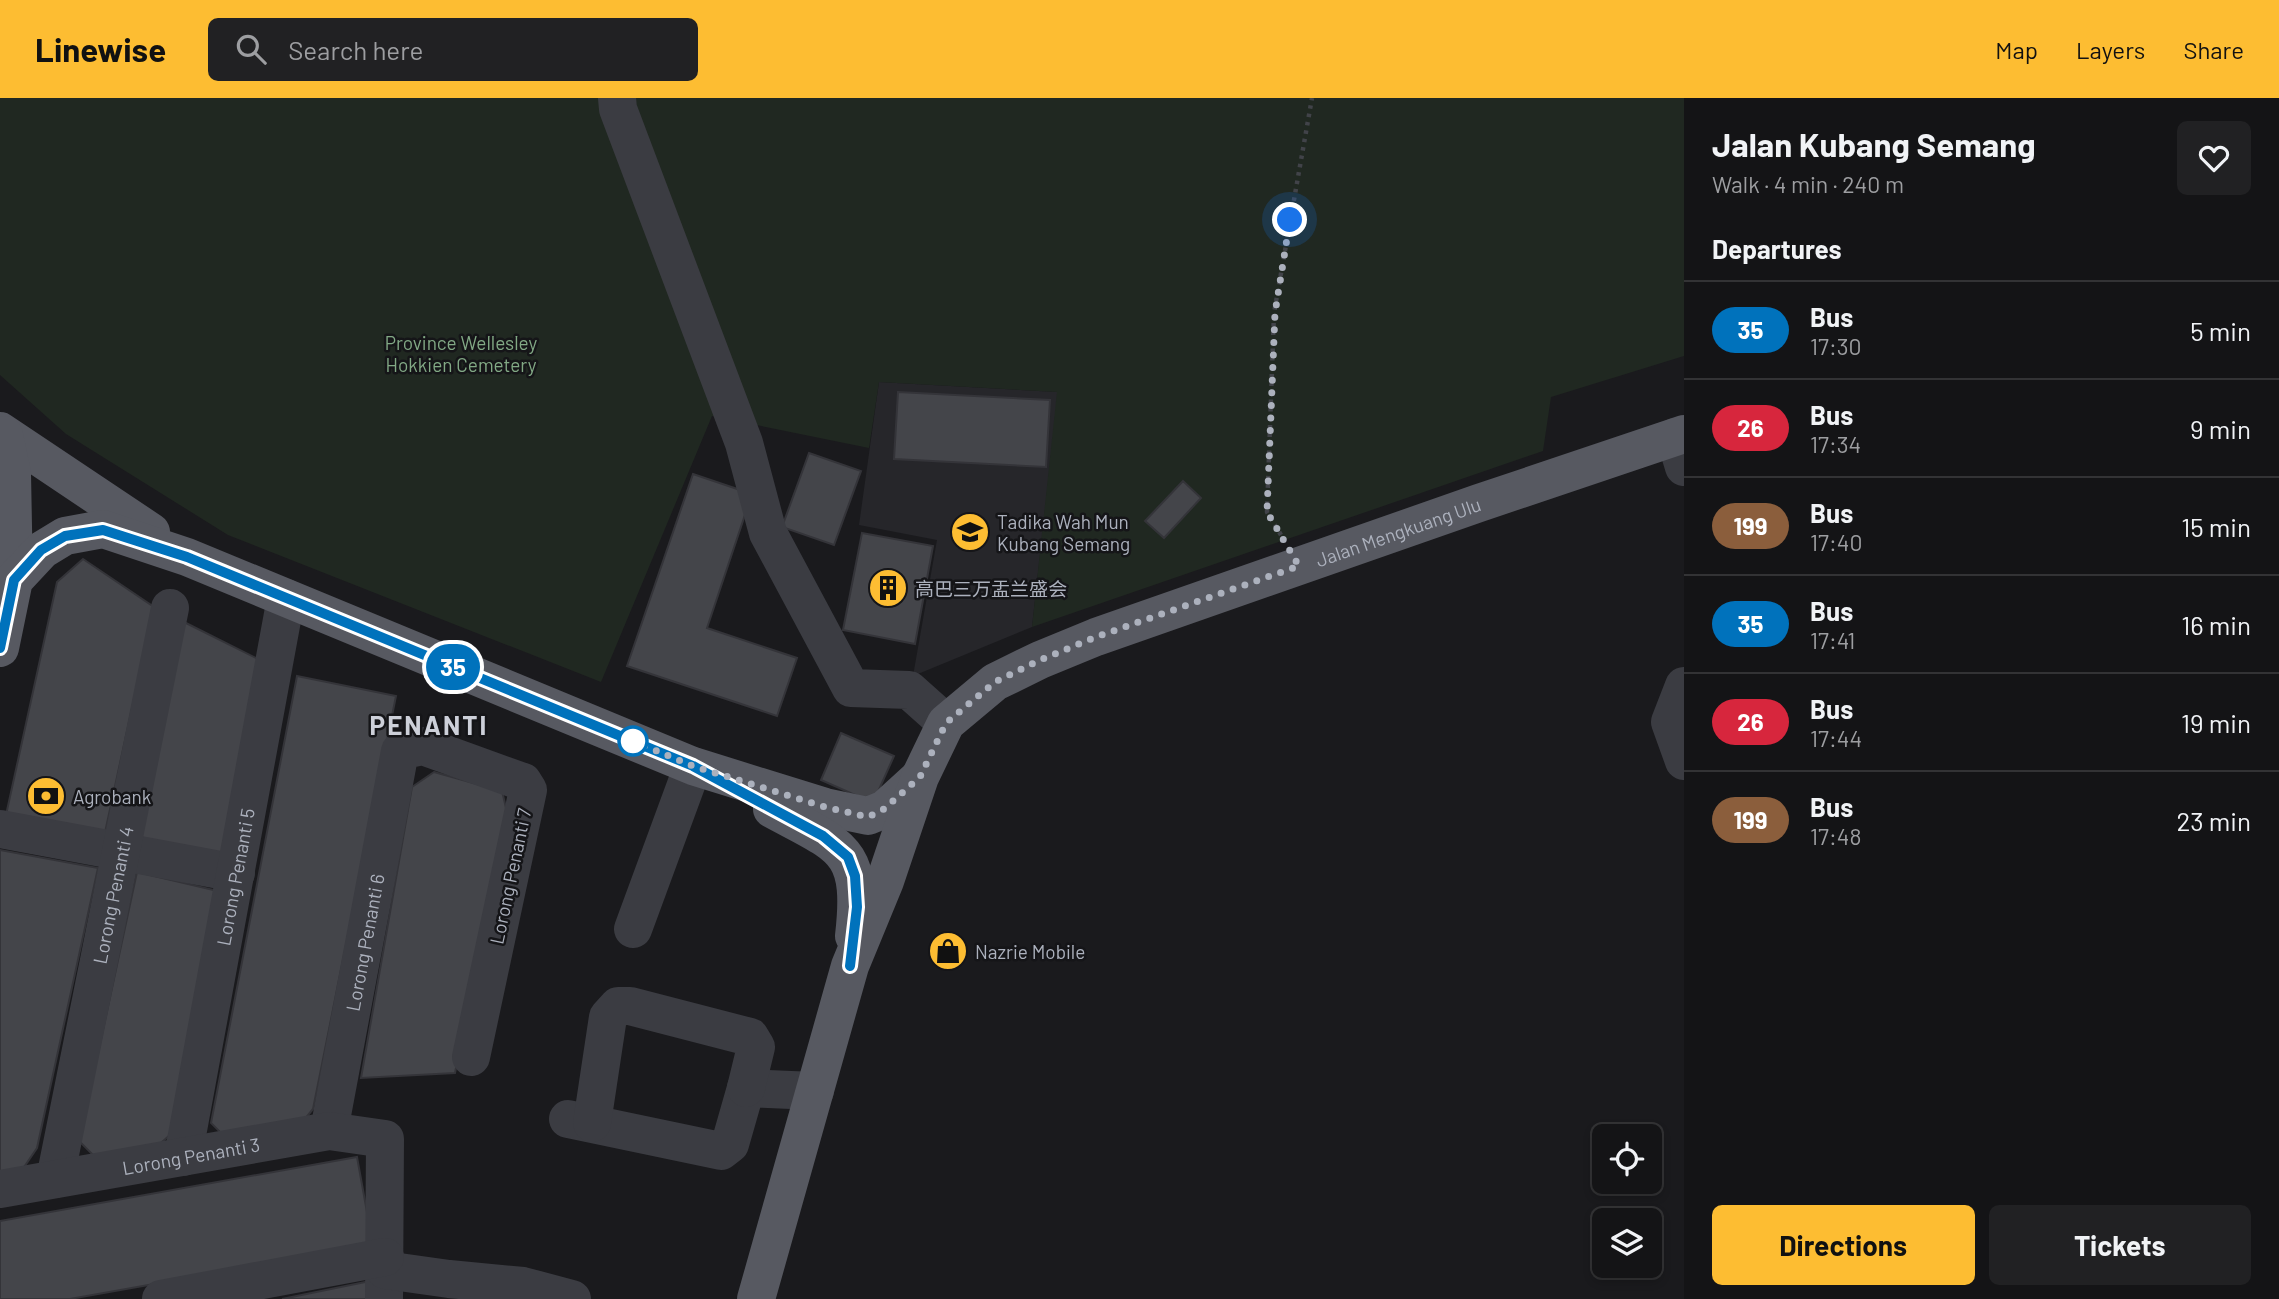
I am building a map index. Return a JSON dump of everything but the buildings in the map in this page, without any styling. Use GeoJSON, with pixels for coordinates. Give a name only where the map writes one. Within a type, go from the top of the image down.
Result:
{"type":"FeatureCollection","features":[{"type":"Feature","properties":{"kind":"main road"},"geometry":{"type":"LineString","coordinates":[[0,648],[14,580],[6,507],[12,473],[2,433]]}},
{"type":"Feature","properties":{"kind":"main road"},"geometry":{"type":"LineString","coordinates":[[2,433],[187,557]]}},
{"type":"Feature","properties":{"kind":"main road","name":"Jalan Mengkuang Ulu"},"geometry":{"type":"LineString","coordinates":[[850,966],[885,881],[920,777],[946,723],[995,682],[1096,637],[1299,566],[1681,446]]}},
{"type":"Feature","properties":{"kind":"main road"},"geometry":{"type":"LineString","coordinates":[[14,580],[41,550],[65,536],[103,530],[187,557],[693,766],[825,807],[868,817],[884,809],[920,777]]}},
{"type":"Feature","properties":{"kind":"main road"},"geometry":{"type":"LineString","coordinates":[[693,766],[823,836],[848,857],[855,876],[857,907],[850,966],[756,1299]]}},
{"type":"Feature","properties":{"kind":"street"},"geometry":{"type":"LineString","coordinates":[[617,98],[618,110],[744,443],[768,533],[851,688],[909,690],[946,723]]}},
{"type":"Feature","properties":{"kind":"street","name":"Lorong Penanti 5"},"geometry":{"type":"LineString","coordinates":[[183,1157],[286,598]]}},
{"type":"Feature","properties":{"kind":"street","name":"Lorong Penanti 4"},"geometry":{"type":"LineString","coordinates":[[55,1179],[170,608]]}},
{"type":"Feature","properties":{"kind":"street"},"geometry":{"type":"LineString","coordinates":[[1684,686],[1670,722],[1684,761]]}},
{"type":"Feature","properties":{"kind":"street","name":"Lorong Penanti 7"},"geometry":{"type":"LineString","coordinates":[[400,751],[422,746],[523,782],[528,790],[471,1057]]}},
{"type":"Feature","properties":{"kind":"street","name":"Lorong Penanti 6"},"geometry":{"type":"LineString","coordinates":[[329,1131],[400,751]]}},
{"type":"Feature","properties":{"kind":"street"},"geometry":{"type":"LineString","coordinates":[[633,929],[693,766]]}},
{"type":"Feature","properties":{"kind":"street"},"geometry":{"type":"LineString","coordinates":[[0,829],[236,873]]}},
{"type":"Feature","properties":{"kind":"street"},"geometry":{"type":"LineString","coordinates":[[618,1006],[630,1006],[750,1037],[756,1047],[746,1088],[730,1144],[721,1151],[578,1121],[608,1017],[618,1006]]}},
{"type":"Feature","properties":{"kind":"street"},"geometry":{"type":"LineString","coordinates":[[746,1088],[815,1091]]}},
{"type":"Feature","properties":{"kind":"street","name":"Lorong Penanti 3"},"geometry":{"type":"LineString","coordinates":[[0,1189],[329,1131],[385,1139],[385,1275]]}},
{"type":"Feature","properties":{"kind":"street"},"geometry":{"type":"LineString","coordinates":[[161,1299],[385,1275],[448,1289],[523,1286],[572,1299]]}},
{"type":"Feature","properties":{"kind":"path"},"geometry":{"type":"LineString","coordinates":[[1299,566],[1267,512],[1275,313],[1312,98]]}},
{"type":"Feature","properties":{"kind":"shaded area","name":"Tadika Wah Mun Kubang Semang"},"geometry":{"type":"Polygon","coordinates":[[[879,382],[1058,392],[1032,627],[913,676],[937,540],[859,525],[879,382]]]}},
{"type":"Feature","properties":{"kind":"green space","name":"Province Wellesley Hokkien Cemetery"},"geometry":{"type":"Polygon","coordinates":[[[0,98],[1684,98],[1684,356],[1551,397],[1543,451],[1032,627],[1057,392],[879,382],[869,448],[712,416],[601,682],[228,535],[66,434],[0,375],[0,98]]]}},
{"type":"Feature","properties":{"kind":"bus line","name":"35"},"geometry":{"type":"LineString","coordinates":[[0,648],[14,580],[41,550],[65,536],[103,530],[187,557],[693,766],[823,836],[848,857],[855,876],[857,907],[850,966]]}},
{"type":"Feature","properties":{"kind":"place","name":"Tadika Wah Mun Kubang Semang"},"geometry":{"type":"Point","coordinates":[970,532]}},
{"type":"Feature","properties":{"kind":"place","name":"高巴三万盂兰盛会"},"geometry":{"type":"Point","coordinates":[888,588]}},
{"type":"Feature","properties":{"kind":"place","name":"Agrobank"},"geometry":{"type":"Point","coordinates":[46,796]}},
{"type":"Feature","properties":{"kind":"place","name":"Nazrie Mobile"},"geometry":{"type":"Point","coordinates":[948,951]}},
{"type":"Feature","properties":{"kind":"district","name":"PENANTI"},"geometry":{"type":"Point","coordinates":[429,724]}},
{"type":"Feature","properties":{"kind":"route"},"geometry":{"type":"LineString","coordinates":[[633,741],[693,766],[825,807],[868,817],[884,809],[920,777],[946,723],[995,682],[1096,637],[1299,566],[1267,512],[1275,313],[1290,220]]}}]}
